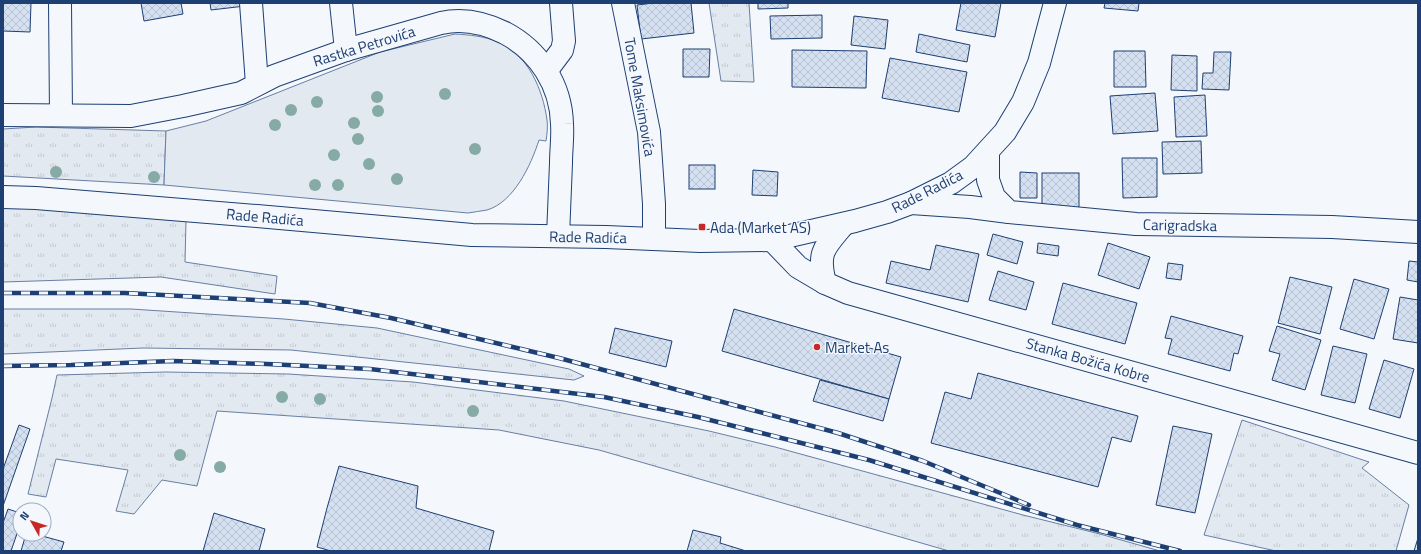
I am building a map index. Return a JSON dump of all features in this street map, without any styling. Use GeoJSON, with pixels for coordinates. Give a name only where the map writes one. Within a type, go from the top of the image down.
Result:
{"type":"FeatureCollection","features":[{"type":"Feature","properties":{"kind":"street"},"geometry":{"type":"LineString","coordinates":[[60,3],[60,114]]}},
{"type":"Feature","properties":{"kind":"street"},"geometry":{"type":"LineString","coordinates":[[251,3],[257,84]]}},
{"type":"Feature","properties":{"kind":"street"},"geometry":{"type":"LineString","coordinates":[[341,3],[346,50]]}},
{"type":"Feature","properties":{"kind":"street"},"geometry":{"type":"LineString","coordinates":[[547,70],[562,50],[564,41],[561,3]]}},
{"type":"Feature","properties":{"kind":"street","name":"Tome Maksimovića"},"geometry":{"type":"LineString","coordinates":[[622,3],[650,132],[654,188],[654,238]]}},
{"type":"Feature","properties":{"kind":"street","name":"Rade Radića"},"geometry":{"type":"LineString","coordinates":[[3,197],[36,198],[472,235],[654,238],[715,241],[772,240],[844,224],[887,212],[911,203],[951,183],[973,167],[1006,132],[1024,102],[1039,63],[1055,3]]}},
{"type":"Feature","properties":{"kind":"street","name":"Rastka Petrovića"},"geometry":{"type":"LineString","coordinates":[[3,115],[60,114],[131,116],[241,93],[274,76],[346,50],[451,20],[463,20],[482,24],[516,39],[533,53],[547,70],[557,94],[562,122],[558,236]]}},
{"type":"Feature","properties":{"kind":"street"},"geometry":{"type":"LineString","coordinates":[[988,152],[988,180],[994,197],[1010,212]]}},
{"type":"Feature","properties":{"kind":"street","name":"Carigradska"},"geometry":{"type":"LineString","coordinates":[[911,203],[970,207],[1136,224],[1332,227],[1418,232]]}},
{"type":"Feature","properties":{"kind":"street"},"geometry":{"type":"LineString","coordinates":[[825,283],[821,267],[822,255],[831,239],[844,224]]}},
{"type":"Feature","properties":{"kind":"street","name":"Stanka Božića Kobre"},"geometry":{"type":"LineString","coordinates":[[772,240],[798,267],[825,283],[848,293],[1418,453]]}},
{"type":"Feature","properties":{"kind":"green space"},"geometry":{"type":"Polygon","coordinates":[[[709,3],[749,3],[754,82],[721,81],[709,3]]]}},
{"type":"Feature","properties":{"kind":"green space"},"geometry":{"type":"Polygon","coordinates":[[[455,34],[477,36],[493,40],[509,48],[518,55],[526,64],[538,85],[545,109],[547,120],[546,141],[539,140],[526,171],[520,181],[513,191],[497,206],[487,210],[468,213],[164,185],[166,131],[206,121],[380,52],[455,34]]]}},
{"type":"Feature","properties":{"kind":"green space"},"geometry":{"type":"Polygon","coordinates":[[[36,127],[166,131],[164,185],[3,176],[3,129],[36,127]]]}},
{"type":"Feature","properties":{"kind":"green space"},"geometry":{"type":"Polygon","coordinates":[[[12,207],[186,221],[185,262],[277,276],[275,294],[161,277],[3,282],[3,208],[12,207]]]}},
{"type":"Feature","properties":{"kind":"green space"},"geometry":{"type":"Polygon","coordinates":[[[3,309],[131,309],[284,319],[377,328],[569,369],[584,376],[574,380],[291,350],[143,348],[3,354],[3,309]]]}},
{"type":"Feature","properties":{"kind":"green space"},"geometry":{"type":"Polygon","coordinates":[[[165,372],[288,374],[413,382],[564,401],[709,431],[775,447],[1160,551],[949,551],[599,450],[499,430],[217,411],[197,486],[162,480],[134,514],[116,511],[128,470],[56,459],[46,497],[28,494],[57,375],[165,372]]]}},
{"type":"Feature","properties":{"kind":"green space"},"geometry":{"type":"Polygon","coordinates":[[[1242,420],[1369,462],[1362,468],[1409,505],[1396,551],[1276,551],[1204,535],[1242,420]]]}},
{"type":"Feature","properties":{"kind":"building"},"geometry":{"type":"Polygon","coordinates":[[[3,3],[31,3],[30,32],[3,31],[3,3]]]}},
{"type":"Feature","properties":{"kind":"building"},"geometry":{"type":"Polygon","coordinates":[[[141,3],[181,3],[183,14],[144,21],[141,3]]]}},
{"type":"Feature","properties":{"kind":"building"},"geometry":{"type":"Polygon","coordinates":[[[210,3],[244,3],[245,6],[211,10],[210,3]]]}},
{"type":"Feature","properties":{"kind":"building"},"geometry":{"type":"Polygon","coordinates":[[[654,3],[691,3],[694,33],[641,39],[637,5],[654,3]]]}},
{"type":"Feature","properties":{"kind":"building"},"geometry":{"type":"Polygon","coordinates":[[[758,3],[788,3],[788,8],[758,9],[758,3]]]}},
{"type":"Feature","properties":{"kind":"building"},"geometry":{"type":"Polygon","coordinates":[[[961,3],[1001,3],[995,37],[956,30],[961,3]]]}},
{"type":"Feature","properties":{"kind":"building"},"geometry":{"type":"Polygon","coordinates":[[[1105,3],[1139,3],[1138,11],[1104,8],[1105,3]]]}},
{"type":"Feature","properties":{"kind":"building"},"geometry":{"type":"Polygon","coordinates":[[[822,15],[822,38],[771,39],[770,16],[822,15]]]}},
{"type":"Feature","properties":{"kind":"building"},"geometry":{"type":"Polygon","coordinates":[[[854,16],[888,20],[885,49],[851,45],[854,16]]]}},
{"type":"Feature","properties":{"kind":"building"},"geometry":{"type":"Polygon","coordinates":[[[919,34],[970,45],[967,62],[916,52],[919,34]]]}},
{"type":"Feature","properties":{"kind":"building"},"geometry":{"type":"Polygon","coordinates":[[[683,49],[710,49],[709,77],[683,77],[683,49]]]}},
{"type":"Feature","properties":{"kind":"building"},"geometry":{"type":"Polygon","coordinates":[[[792,50],[867,51],[866,88],[792,87],[792,50]]]}},
{"type":"Feature","properties":{"kind":"building"},"geometry":{"type":"Polygon","coordinates":[[[1114,51],[1145,51],[1146,87],[1114,87],[1114,51]]]}},
{"type":"Feature","properties":{"kind":"building"},"geometry":{"type":"Polygon","coordinates":[[[1214,52],[1231,52],[1229,90],[1202,89],[1203,73],[1213,73],[1214,52]]]}},
{"type":"Feature","properties":{"kind":"building"},"geometry":{"type":"Polygon","coordinates":[[[1172,55],[1197,56],[1197,91],[1171,90],[1172,55]]]}},
{"type":"Feature","properties":{"kind":"building"},"geometry":{"type":"Polygon","coordinates":[[[890,58],[967,72],[959,112],[882,98],[890,58]]]}},
{"type":"Feature","properties":{"kind":"building"},"geometry":{"type":"Polygon","coordinates":[[[1155,93],[1158,131],[1113,134],[1110,96],[1155,93]]]}},
{"type":"Feature","properties":{"kind":"building"},"geometry":{"type":"Polygon","coordinates":[[[1205,95],[1207,136],[1176,137],[1174,97],[1205,95]]]}},
{"type":"Feature","properties":{"kind":"building"},"geometry":{"type":"Polygon","coordinates":[[[1201,141],[1202,173],[1163,174],[1162,142],[1201,141]]]}},
{"type":"Feature","properties":{"kind":"building"},"geometry":{"type":"Polygon","coordinates":[[[1122,158],[1157,158],[1157,197],[1123,198],[1122,158]]]}},
{"type":"Feature","properties":{"kind":"building"},"geometry":{"type":"Polygon","coordinates":[[[689,165],[715,165],[715,189],[689,189],[689,165]]]}},
{"type":"Feature","properties":{"kind":"building"},"geometry":{"type":"Polygon","coordinates":[[[753,170],[778,172],[777,196],[752,195],[753,170]]]}},
{"type":"Feature","properties":{"kind":"building"},"geometry":{"type":"Polygon","coordinates":[[[1020,172],[1037,173],[1037,198],[1020,198],[1020,172]]]}},
{"type":"Feature","properties":{"kind":"building"},"geometry":{"type":"Polygon","coordinates":[[[1042,173],[1079,173],[1079,208],[1042,208],[1042,173]]]}},
{"type":"Feature","properties":{"kind":"building"},"geometry":{"type":"Polygon","coordinates":[[[993,234],[1023,242],[1017,264],[987,255],[993,234]]]}},
{"type":"Feature","properties":{"kind":"building"},"geometry":{"type":"Polygon","coordinates":[[[1038,243],[1059,246],[1058,256],[1037,253],[1038,243]]]}},
{"type":"Feature","properties":{"kind":"building"},"geometry":{"type":"Polygon","coordinates":[[[1108,243],[1150,257],[1139,289],[1098,275],[1108,243]]]}},
{"type":"Feature","properties":{"kind":"building"},"geometry":{"type":"Polygon","coordinates":[[[936,245],[979,254],[968,302],[886,283],[891,261],[930,270],[936,245]]]}},
{"type":"Feature","properties":{"kind":"building"},"geometry":{"type":"Polygon","coordinates":[[[1409,261],[1418,262],[1418,282],[1407,280],[1409,261]]]}},
{"type":"Feature","properties":{"kind":"building"},"geometry":{"type":"Polygon","coordinates":[[[1168,263],[1183,265],[1181,280],[1166,278],[1168,263]]]}},
{"type":"Feature","properties":{"kind":"building"},"geometry":{"type":"Polygon","coordinates":[[[998,271],[1034,282],[1026,310],[989,300],[998,271]]]}},
{"type":"Feature","properties":{"kind":"building"},"geometry":{"type":"Polygon","coordinates":[[[1290,277],[1332,287],[1320,334],[1278,323],[1290,277]]]}},
{"type":"Feature","properties":{"kind":"building"},"geometry":{"type":"Polygon","coordinates":[[[1354,279],[1389,289],[1374,339],[1340,329],[1354,279]]]}},
{"type":"Feature","properties":{"kind":"building"},"geometry":{"type":"Polygon","coordinates":[[[1063,283],[1137,303],[1125,344],[1052,324],[1063,283]]]}},
{"type":"Feature","properties":{"kind":"building"},"geometry":{"type":"Polygon","coordinates":[[[1400,297],[1418,300],[1418,343],[1393,339],[1400,297]]]}},
{"type":"Feature","properties":{"kind":"building"},"geometry":{"type":"Polygon","coordinates":[[[734,309],[901,357],[889,399],[722,351],[734,309]]]}},
{"type":"Feature","properties":{"kind":"building"},"geometry":{"type":"Polygon","coordinates":[[[1171,316],[1243,336],[1238,354],[1234,353],[1230,371],[1168,354],[1172,339],[1165,338],[1171,316]]]}},
{"type":"Feature","properties":{"kind":"building"},"geometry":{"type":"Polygon","coordinates":[[[1277,326],[1321,340],[1305,390],[1272,380],[1280,354],[1269,351],[1277,326]]]}},
{"type":"Feature","properties":{"kind":"building"},"geometry":{"type":"Polygon","coordinates":[[[615,328],[672,341],[666,367],[609,353],[615,328]]]}},
{"type":"Feature","properties":{"kind":"building"},"geometry":{"type":"Polygon","coordinates":[[[1333,346],[1367,354],[1355,403],[1321,395],[1333,346]]]}},
{"type":"Feature","properties":{"kind":"building"},"geometry":{"type":"Polygon","coordinates":[[[1384,360],[1414,369],[1400,418],[1369,409],[1384,360]]]}},
{"type":"Feature","properties":{"kind":"building"},"geometry":{"type":"Polygon","coordinates":[[[978,373],[1138,416],[1131,442],[1112,437],[1098,487],[931,443],[945,392],[971,399],[978,373]]]}},
{"type":"Feature","properties":{"kind":"building"},"geometry":{"type":"Polygon","coordinates":[[[820,380],[889,399],[883,421],[813,401],[820,380]]]}},
{"type":"Feature","properties":{"kind":"building"},"geometry":{"type":"Polygon","coordinates":[[[19,425],[30,429],[3,506],[3,469],[19,425]]]}},
{"type":"Feature","properties":{"kind":"building"},"geometry":{"type":"Polygon","coordinates":[[[1173,426],[1212,434],[1195,513],[1156,505],[1173,426]]]}},
{"type":"Feature","properties":{"kind":"building"},"geometry":{"type":"Polygon","coordinates":[[[339,466],[418,486],[416,508],[494,531],[489,551],[331,551],[317,547],[339,466]]]}},
{"type":"Feature","properties":{"kind":"building"},"geometry":{"type":"Polygon","coordinates":[[[8,509],[12,510],[12,542],[14,542],[11,551],[3,551],[3,523],[8,509]]]}},
{"type":"Feature","properties":{"kind":"building"},"geometry":{"type":"Polygon","coordinates":[[[214,513],[265,529],[259,551],[203,551],[214,513]]]}},
{"type":"Feature","properties":{"kind":"building"},"geometry":{"type":"Polygon","coordinates":[[[693,530],[721,537],[720,543],[746,551],[687,551],[693,530]]]}},
{"type":"Feature","properties":{"kind":"building"},"geometry":{"type":"Polygon","coordinates":[[[1418,538],[1418,551],[1414,551],[1418,538]]]}},
{"type":"Feature","properties":{"kind":"building"},"geometry":{"type":"Polygon","coordinates":[[[52,539],[64,542],[61,551],[21,551],[24,542],[52,542],[52,539]]]}},
{"type":"Feature","properties":{"kind":"railway"},"geometry":{"type":"LineString","coordinates":[[3,293],[125,293],[310,303],[391,318],[559,358],[838,433],[923,461],[1029,505]]}},
{"type":"Feature","properties":{"kind":"railway"},"geometry":{"type":"LineString","coordinates":[[3,366],[173,361],[370,369],[604,397],[698,417],[869,460],[1077,525],[1180,551]]}},
{"type":"Feature","properties":{"kind":"place","name":"Ada (Market AS)"},"geometry":{"type":"Point","coordinates":[702,227]}},
{"type":"Feature","properties":{"kind":"place","name":"Market As"},"geometry":{"type":"Point","coordinates":[817,347]}}]}
